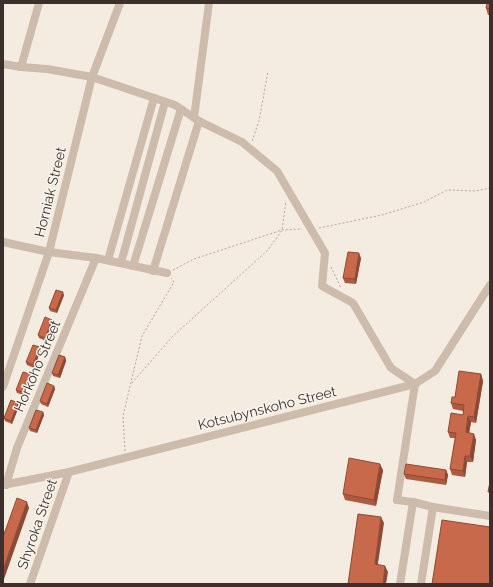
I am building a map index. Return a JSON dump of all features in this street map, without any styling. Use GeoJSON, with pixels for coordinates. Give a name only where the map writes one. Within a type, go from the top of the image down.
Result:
{"type":"FeatureCollection","features":[{"type":"Feature","properties":{"kind":"street"},"geometry":{"type":"LineString","coordinates":[[21,66],[39,3]]}},
{"type":"Feature","properties":{"kind":"street","name":"Horniak Street"},"geometry":{"type":"LineString","coordinates":[[3,387],[49,252],[92,77],[120,3]]}},
{"type":"Feature","properties":{"kind":"street"},"geometry":{"type":"LineString","coordinates":[[153,270],[197,119],[209,3]]}},
{"type":"Feature","properties":{"kind":"street"},"geometry":{"type":"LineString","coordinates":[[3,64],[47,69],[92,77],[175,105],[197,119],[242,142],[277,171],[325,254],[322,286],[353,303],[391,368],[415,384],[397,500],[490,516]]}},
{"type":"Feature","properties":{"kind":"street"},"geometry":{"type":"LineString","coordinates":[[108,260],[154,98]]}},
{"type":"Feature","properties":{"kind":"street"},"geometry":{"type":"LineString","coordinates":[[121,263],[165,102]]}},
{"type":"Feature","properties":{"kind":"street"},"geometry":{"type":"LineString","coordinates":[[133,266],[181,109]]}},
{"type":"Feature","properties":{"kind":"street"},"geometry":{"type":"LineString","coordinates":[[3,242],[49,252],[108,260],[167,273]]}},
{"type":"Feature","properties":{"kind":"street","name":"Horkoho Street"},"geometry":{"type":"LineString","coordinates":[[5,485],[17,448],[96,258]]}},
{"type":"Feature","properties":{"kind":"street","name":"Kotsubynskoho Street"},"geometry":{"type":"LineString","coordinates":[[5,485],[69,472],[415,384],[435,371],[490,284]]}},
{"type":"Feature","properties":{"kind":"street","name":"Shyroka Street"},"geometry":{"type":"LineString","coordinates":[[30,584],[69,472]]}},
{"type":"Feature","properties":{"kind":"street"},"geometry":{"type":"LineString","coordinates":[[400,584],[413,502]]}},
{"type":"Feature","properties":{"kind":"street"},"geometry":{"type":"LineString","coordinates":[[421,584],[433,507]]}},
{"type":"Feature","properties":{"kind":"path"},"geometry":{"type":"LineString","coordinates":[[249,148],[259,121],[268,71]]}},
{"type":"Feature","properties":{"kind":"path"},"geometry":{"type":"LineString","coordinates":[[131,384],[173,336],[268,250],[282,230],[287,188]]}},
{"type":"Feature","properties":{"kind":"path"},"geometry":{"type":"LineString","coordinates":[[125,457],[123,416],[142,336],[174,282],[167,273],[194,259],[282,230],[311,229],[389,213],[424,202],[447,190],[475,191],[490,188]]}},
{"type":"Feature","properties":{"kind":"path"},"geometry":{"type":"LineString","coordinates":[[331,266],[346,299]]}},
{"type":"Feature","properties":{"kind":"building"},"geometry":{"type":"Polygon","coordinates":[[[487,3],[490,3],[490,9],[486,8],[487,3]]]}},
{"type":"Feature","properties":{"kind":"building"},"geometry":{"type":"Polygon","coordinates":[[[348,252],[359,253],[355,279],[343,278],[348,252]]]}},
{"type":"Feature","properties":{"kind":"building"},"geometry":{"type":"Polygon","coordinates":[[[56,290],[63,292],[56,310],[49,308],[56,290]]]}},
{"type":"Feature","properties":{"kind":"building"},"geometry":{"type":"Polygon","coordinates":[[[45,317],[52,320],[45,338],[38,335],[45,317]]]}},
{"type":"Feature","properties":{"kind":"building"},"geometry":{"type":"Polygon","coordinates":[[[33,345],[40,347],[33,365],[26,362],[33,345]]]}},
{"type":"Feature","properties":{"kind":"building"},"geometry":{"type":"Polygon","coordinates":[[[59,355],[65,357],[58,375],[52,373],[59,355]]]}},
{"type":"Feature","properties":{"kind":"building"},"geometry":{"type":"Polygon","coordinates":[[[459,371],[481,374],[474,417],[468,416],[466,432],[474,434],[470,456],[465,456],[463,471],[450,469],[456,433],[448,432],[451,413],[463,415],[464,405],[451,403],[452,397],[455,397],[459,371]]]}},
{"type":"Feature","properties":{"kind":"building"},"geometry":{"type":"Polygon","coordinates":[[[23,372],[30,374],[23,392],[16,390],[23,372]]]}},
{"type":"Feature","properties":{"kind":"building"},"geometry":{"type":"Polygon","coordinates":[[[47,383],[54,386],[47,404],[40,401],[47,383]]]}},
{"type":"Feature","properties":{"kind":"building"},"geometry":{"type":"Polygon","coordinates":[[[11,400],[18,403],[11,421],[4,418],[11,400]]]}},
{"type":"Feature","properties":{"kind":"building"},"geometry":{"type":"Polygon","coordinates":[[[36,410],[43,412],[36,430],[29,428],[36,410]]]}},
{"type":"Feature","properties":{"kind":"building"},"geometry":{"type":"Polygon","coordinates":[[[349,458],[380,464],[374,500],[343,494],[349,458]]]}},
{"type":"Feature","properties":{"kind":"building"},"geometry":{"type":"Polygon","coordinates":[[[406,464],[446,470],[445,480],[404,474],[406,464]]]}},
{"type":"Feature","properties":{"kind":"building"},"geometry":{"type":"Polygon","coordinates":[[[17,498],[27,502],[3,570],[3,537],[17,498]]]}},
{"type":"Feature","properties":{"kind":"building"},"geometry":{"type":"Polygon","coordinates":[[[358,514],[381,517],[375,564],[385,566],[383,584],[348,584],[358,514]]]}},
{"type":"Feature","properties":{"kind":"building"},"geometry":{"type":"Polygon","coordinates":[[[442,520],[490,527],[490,584],[432,584],[442,520]]]}}]}
